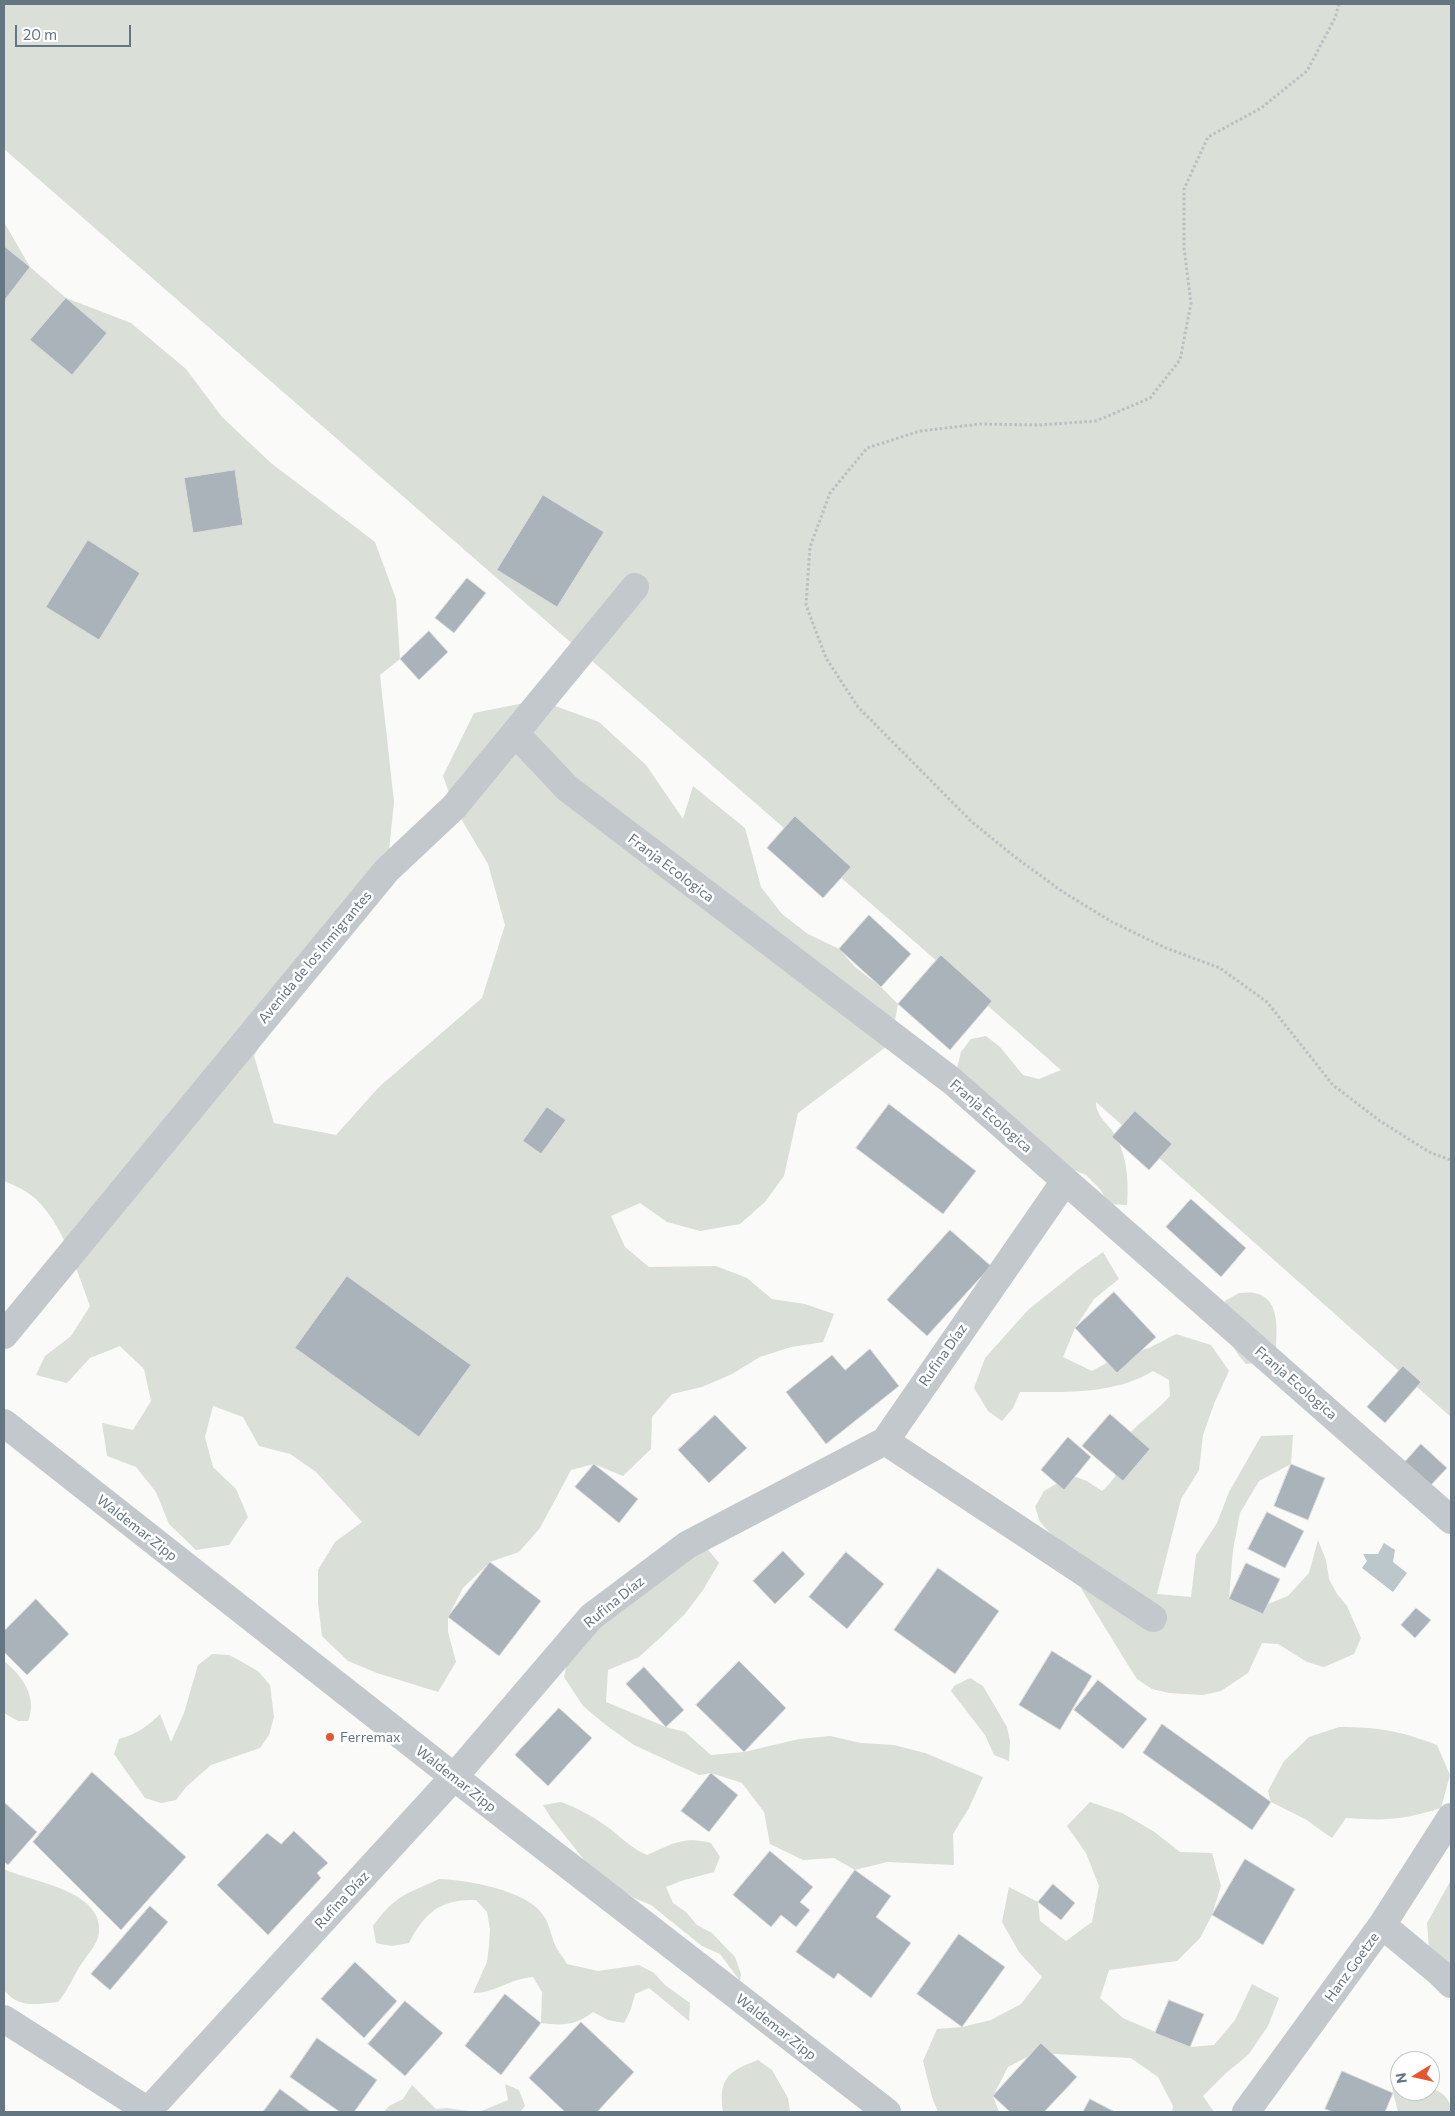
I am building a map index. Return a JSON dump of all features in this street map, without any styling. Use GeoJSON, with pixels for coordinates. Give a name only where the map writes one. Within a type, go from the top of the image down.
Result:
{"type":"FeatureCollection","features":[{"type":"Feature","properties":{"kind":"street","name":"Avenida de los Inmigrantes"},"geometry":{"type":"LineString","coordinates":[[4,1334],[387,870],[454,807],[635,587]]}},
{"type":"Feature","properties":{"kind":"street","name":"Franja Ecologica"},"geometry":{"type":"LineString","coordinates":[[515,733],[567,788],[952,1082],[1451,1520]]}},
{"type":"Feature","properties":{"kind":"street","name":"Rufina Díaz"},"geometry":{"type":"LineString","coordinates":[[148,2112],[454,1778],[591,1617],[687,1545],[885,1441],[1065,1181]]}},
{"type":"Feature","properties":{"kind":"street","name":"Waldemar Zipp"},"geometry":{"type":"LineString","coordinates":[[4,1423],[454,1778],[887,2112]]}},
{"type":"Feature","properties":{"kind":"street"},"geometry":{"type":"LineString","coordinates":[[885,1441],[1153,1618]]}},
{"type":"Feature","properties":{"kind":"street","name":"Hanz Goetze"},"geometry":{"type":"LineString","coordinates":[[1246,2112],[1382,1925],[1451,1817]]}},
{"type":"Feature","properties":{"kind":"street"},"geometry":{"type":"LineString","coordinates":[[1382,1925],[1451,1984]]}},
{"type":"Feature","properties":{"kind":"street"},"geometry":{"type":"LineString","coordinates":[[4,2019],[148,2112]]}},
{"type":"Feature","properties":{"kind":"path"},"geometry":{"type":"LineString","coordinates":[[1339,4],[1335,18],[1307,71],[1261,108],[1208,137],[1184,189],[1184,248],[1191,303],[1180,360],[1150,398],[1096,421],[1039,425],[980,424],[920,431],[867,448],[830,493],[810,547],[806,605],[826,658],[858,707],[972,822],[1063,892],[1112,922],[1166,948],[1220,968],[1267,1002],[1333,1085],[1380,1121],[1431,1153],[1451,1160]]}},
{"type":"Feature","properties":{"kind":"shaded area"},"geometry":{"type":"Polygon","coordinates":[[[4,4],[1451,4],[1451,1417],[1096,1102],[1098,1112],[1115,1135],[1125,1160],[1128,1187],[1127,1205],[1109,1204],[1100,1189],[1086,1175],[1057,1163],[957,1068],[961,1052],[971,1039],[986,1036],[1000,1047],[1023,1075],[1039,1079],[1061,1070],[4,149],[4,4]]]}},
{"type":"Feature","properties":{"kind":"shaded area"},"geometry":{"type":"Polygon","coordinates":[[[4,222],[30,267],[66,298],[131,323],[186,369],[222,417],[271,463],[375,542],[396,599],[400,659],[380,675],[394,802],[387,870],[283,1004],[254,1056],[274,1123],[336,1135],[379,1087],[482,998],[505,925],[488,864],[454,807],[443,776],[474,713],[539,700],[599,722],[646,765],[683,819],[693,786],[745,828],[761,887],[782,914],[808,934],[839,949],[855,967],[881,987],[898,1004],[891,1043],[798,1113],[784,1176],[765,1202],[740,1224],[700,1231],[667,1222],[640,1203],[611,1216],[625,1247],[649,1267],[716,1266],[747,1278],[772,1299],[805,1304],[834,1314],[823,1342],[791,1347],[760,1357],[732,1374],[702,1387],[672,1394],[652,1417],[651,1449],[623,1476],[594,1464],[571,1470],[540,1528],[519,1552],[490,1562],[463,1588],[448,1617],[448,1632],[456,1662],[438,1692],[377,1673],[348,1661],[322,1636],[318,1603],[318,1570],[335,1542],[362,1522],[316,1472],[290,1454],[259,1446],[243,1417],[213,1406],[205,1437],[213,1467],[236,1489],[248,1517],[229,1545],[196,1550],[169,1524],[156,1492],[136,1467],[107,1456],[102,1423],[133,1430],[151,1401],[144,1369],[120,1346],[90,1358],[67,1383],[36,1375],[45,1356],[71,1336],[90,1306],[73,1260],[48,1212],[25,1191],[4,1181],[4,222]]]}},
{"type":"Feature","properties":{"kind":"shaded area"},"geometry":{"type":"Polygon","coordinates":[[[1103,1252],[1119,1279],[1094,1299],[1075,1328],[1063,1357],[1092,1371],[1119,1356],[1149,1348],[1176,1334],[1211,1345],[1229,1371],[1203,1435],[1199,1470],[1181,1499],[1157,1594],[1191,1597],[1196,1555],[1217,1523],[1229,1492],[1261,1436],[1293,1435],[1291,1464],[1259,1481],[1240,1513],[1233,1550],[1229,1598],[1258,1608],[1288,1596],[1309,1573],[1318,1540],[1326,1560],[1329,1579],[1337,1594],[1347,1606],[1361,1638],[1354,1654],[1324,1667],[1307,1662],[1278,1644],[1262,1643],[1248,1673],[1221,1691],[1203,1695],[1169,1693],[1152,1689],[1137,1679],[1128,1665],[1082,1590],[1062,1546],[1040,1522],[1035,1507],[1044,1491],[1071,1475],[1087,1481],[1102,1491],[1117,1472],[1121,1446],[1128,1436],[1170,1396],[1169,1380],[1153,1371],[1138,1379],[1105,1388],[1071,1392],[1020,1392],[1013,1408],[1002,1421],[988,1411],[974,1388],[985,1358],[1028,1310],[1103,1252]]]}},
{"type":"Feature","properties":{"kind":"shaded area"},"geometry":{"type":"Polygon","coordinates":[[[1239,1293],[1253,1293],[1264,1296],[1274,1309],[1276,1318],[1276,1354],[1263,1362],[1246,1364],[1235,1350],[1228,1335],[1225,1319],[1225,1301],[1239,1293]]]}},
{"type":"Feature","properties":{"kind":"shaded area"},"geometry":{"type":"Polygon","coordinates":[[[700,1540],[719,1563],[703,1590],[684,1615],[639,1657],[608,1670],[606,1702],[666,1727],[685,1732],[711,1755],[744,1752],[799,1739],[830,1736],[861,1743],[894,1745],[925,1753],[983,1777],[969,1808],[953,1834],[954,1865],[887,1862],[855,1870],[834,1858],[803,1860],[770,1844],[764,1812],[742,1783],[711,1773],[699,1775],[634,1745],[583,1706],[564,1677],[571,1644],[613,1612],[642,1596],[700,1540]]]}},
{"type":"Feature","properties":{"kind":"shaded area"},"geometry":{"type":"Polygon","coordinates":[[[1384,1543],[1395,1550],[1393,1562],[1407,1573],[1393,1592],[1362,1568],[1367,1561],[1363,1554],[1378,1554],[1384,1543]]]}},
{"type":"Feature","properties":{"kind":"shaded area"},"geometry":{"type":"Polygon","coordinates":[[[212,1654],[229,1655],[244,1663],[259,1672],[270,1685],[274,1717],[269,1735],[260,1748],[211,1765],[186,1787],[176,1800],[161,1803],[145,1798],[114,1754],[119,1739],[141,1730],[160,1714],[171,1742],[184,1713],[198,1665],[212,1654]]]}},
{"type":"Feature","properties":{"kind":"shaded area"},"geometry":{"type":"Polygon","coordinates":[[[4,1661],[17,1673],[30,1696],[31,1712],[28,1721],[18,1721],[4,1713],[4,1661]]]}},
{"type":"Feature","properties":{"kind":"shaded area"},"geometry":{"type":"Polygon","coordinates":[[[970,1678],[983,1686],[1007,1727],[1010,1741],[1009,1761],[994,1755],[985,1735],[951,1691],[954,1686],[970,1678]]]}},
{"type":"Feature","properties":{"kind":"shaded area"},"geometry":{"type":"Polygon","coordinates":[[[1339,1727],[1389,1731],[1412,1736],[1437,1745],[1450,1775],[1441,1808],[1394,1819],[1346,1818],[1332,1838],[1305,1819],[1271,1802],[1268,1791],[1284,1761],[1309,1737],[1339,1727]]]}},
{"type":"Feature","properties":{"kind":"shaded area"},"geometry":{"type":"Polygon","coordinates":[[[561,1802],[592,1817],[647,1855],[678,1842],[693,1840],[711,1843],[720,1857],[714,1872],[666,1887],[673,1903],[686,1912],[697,1925],[712,1933],[735,1957],[741,1974],[740,1981],[720,1954],[702,1946],[651,1905],[634,1898],[592,1870],[543,1805],[561,1802]]]}},
{"type":"Feature","properties":{"kind":"shaded area"},"geometry":{"type":"Polygon","coordinates":[[[1090,1802],[1122,1813],[1153,1831],[1180,1852],[1212,1853],[1221,1886],[1212,1915],[1200,1938],[1177,1961],[1109,1970],[1100,1998],[1123,2018],[1190,2047],[1214,2045],[1235,2020],[1252,1984],[1279,1998],[1268,2026],[1249,2054],[1203,2096],[1214,2112],[1172,2112],[1173,2106],[1158,2077],[1131,2058],[1035,2053],[1008,2067],[993,2096],[999,2112],[938,2112],[932,2097],[923,2061],[937,2029],[962,2027],[991,2020],[1021,2004],[1042,1977],[1019,1952],[1002,1922],[1009,1887],[1038,1902],[1040,1921],[1066,1941],[1092,1922],[1099,1886],[1086,1853],[1067,1826],[1090,1802]]]}},
{"type":"Feature","properties":{"kind":"shaded area"},"geometry":{"type":"Polygon","coordinates":[[[4,1869],[64,1890],[78,1897],[90,1907],[97,1918],[99,1933],[96,1942],[58,2002],[22,2003],[4,1990],[4,1869]]]}},
{"type":"Feature","properties":{"kind":"shaded area"},"geometry":{"type":"Polygon","coordinates":[[[439,1879],[480,1884],[524,1899],[535,1906],[543,1915],[556,1947],[567,1964],[598,1971],[639,1965],[654,1973],[665,1985],[690,2003],[689,2021],[649,1988],[635,1994],[631,2009],[624,2023],[608,2020],[593,2012],[581,2020],[569,2024],[541,2023],[542,1992],[533,1977],[517,1980],[488,1991],[473,1993],[487,1962],[490,1929],[487,1912],[476,1900],[453,1902],[435,1910],[421,1923],[409,1943],[392,1946],[376,1943],[373,1926],[388,1908],[395,1901],[410,1892],[439,1879]]]}},
{"type":"Feature","properties":{"kind":"shaded area"},"geometry":{"type":"Polygon","coordinates":[[[1451,1880],[1451,1980],[1430,1962],[1427,1923],[1451,1880]]]}},
{"type":"Feature","properties":{"kind":"shaded area"},"geometry":{"type":"Polygon","coordinates":[[[758,2060],[772,2070],[788,2098],[790,2112],[723,2112],[722,2092],[727,2078],[739,2068],[758,2060]]]}},
{"type":"Feature","properties":{"kind":"shaded area"},"geometry":{"type":"Polygon","coordinates":[[[505,2084],[519,2090],[525,2106],[520,2112],[479,2112],[508,2100],[505,2084]]]}},
{"type":"Feature","properties":{"kind":"shaded area"},"geometry":{"type":"Polygon","coordinates":[[[412,2085],[436,2109],[447,2108],[475,2112],[384,2112],[389,2106],[403,2099],[412,2085]]]}},
{"type":"Feature","properties":{"kind":"shaded area"},"geometry":{"type":"Polygon","coordinates":[[[1440,2092],[1448,2099],[1451,2107],[1451,2112],[1398,2112],[1395,2101],[1440,2101],[1440,2092]]]}},
{"type":"Feature","properties":{"kind":"building"},"geometry":{"type":"Polygon","coordinates":[[[4,246],[30,267],[4,301],[4,246]]]}},
{"type":"Feature","properties":{"kind":"building"},"geometry":{"type":"Polygon","coordinates":[[[66,298],[107,333],[72,375],[30,340],[66,298]]]}},
{"type":"Feature","properties":{"kind":"building"},"geometry":{"type":"Polygon","coordinates":[[[235,470],[243,525],[193,533],[184,478],[235,470]]]}},
{"type":"Feature","properties":{"kind":"building"},"geometry":{"type":"Polygon","coordinates":[[[543,495],[604,532],[557,607],[497,570],[543,495]]]}},
{"type":"Feature","properties":{"kind":"building"},"geometry":{"type":"Polygon","coordinates":[[[88,540],[140,573],[99,640],[46,607],[88,540]]]}},
{"type":"Feature","properties":{"kind":"building"},"geometry":{"type":"Polygon","coordinates":[[[467,578],[486,593],[454,633],[435,618],[467,578]]]}},
{"type":"Feature","properties":{"kind":"building"},"geometry":{"type":"Polygon","coordinates":[[[429,631],[448,652],[419,680],[400,659],[429,631]]]}},
{"type":"Feature","properties":{"kind":"building"},"geometry":{"type":"Polygon","coordinates":[[[795,816],[851,867],[823,898],[767,848],[795,816]]]}},
{"type":"Feature","properties":{"kind":"building"},"geometry":{"type":"Polygon","coordinates":[[[869,915],[911,954],[881,987],[839,949],[869,915]]]}},
{"type":"Feature","properties":{"kind":"building"},"geometry":{"type":"Polygon","coordinates":[[[941,955],[992,1001],[950,1050],[898,1004],[941,955]]]}},
{"type":"Feature","properties":{"kind":"building"},"geometry":{"type":"Polygon","coordinates":[[[889,1104],[976,1171],[943,1214],[856,1148],[889,1104]]]}},
{"type":"Feature","properties":{"kind":"building"},"geometry":{"type":"Polygon","coordinates":[[[547,1107],[566,1120],[541,1154],[523,1141],[547,1107]]]}},
{"type":"Feature","properties":{"kind":"building"},"geometry":{"type":"Polygon","coordinates":[[[1135,1111],[1172,1144],[1149,1170],[1112,1137],[1135,1111]]]}},
{"type":"Feature","properties":{"kind":"building"},"geometry":{"type":"Polygon","coordinates":[[[1191,1199],[1246,1248],[1221,1277],[1166,1227],[1191,1199]]]}},
{"type":"Feature","properties":{"kind":"building"},"geometry":{"type":"Polygon","coordinates":[[[950,1230],[991,1266],[927,1336],[887,1300],[950,1230]]]}},
{"type":"Feature","properties":{"kind":"building"},"geometry":{"type":"Polygon","coordinates":[[[347,1276],[471,1365],[419,1437],[295,1348],[347,1276]]]}},
{"type":"Feature","properties":{"kind":"building"},"geometry":{"type":"Polygon","coordinates":[[[1114,1292],[1156,1337],[1117,1373],[1075,1328],[1114,1292]]]}},
{"type":"Feature","properties":{"kind":"building"},"geometry":{"type":"Polygon","coordinates":[[[870,1349],[899,1386],[826,1444],[786,1392],[832,1355],[845,1370],[870,1349]]]}},
{"type":"Feature","properties":{"kind":"building"},"geometry":{"type":"Polygon","coordinates":[[[1403,1366],[1421,1382],[1385,1423],[1367,1407],[1403,1366]]]}},
{"type":"Feature","properties":{"kind":"building"},"geometry":{"type":"Polygon","coordinates":[[[1110,1414],[1150,1449],[1123,1481],[1082,1446],[1110,1414]]]}},
{"type":"Feature","properties":{"kind":"building"},"geometry":{"type":"Polygon","coordinates":[[[715,1415],[747,1448],[709,1483],[678,1450],[715,1415]]]}},
{"type":"Feature","properties":{"kind":"building"},"geometry":{"type":"Polygon","coordinates":[[[1068,1437],[1091,1457],[1064,1490],[1041,1470],[1068,1437]]]}},
{"type":"Feature","properties":{"kind":"building"},"geometry":{"type":"Polygon","coordinates":[[[1421,1444],[1447,1468],[1430,1486],[1404,1463],[1421,1444]]]}},
{"type":"Feature","properties":{"kind":"building"},"geometry":{"type":"Polygon","coordinates":[[[594,1464],[638,1499],[619,1523],[575,1487],[594,1464]]]}},
{"type":"Feature","properties":{"kind":"building"},"geometry":{"type":"Polygon","coordinates":[[[1291,1464],[1325,1478],[1308,1520],[1274,1506],[1291,1464]]]}},
{"type":"Feature","properties":{"kind":"building"},"geometry":{"type":"Polygon","coordinates":[[[1267,1512],[1304,1531],[1285,1568],[1248,1549],[1267,1512]]]}},
{"type":"Feature","properties":{"kind":"building"},"geometry":{"type":"Polygon","coordinates":[[[783,1551],[805,1574],[775,1604],[753,1581],[783,1551]]]}},
{"type":"Feature","properties":{"kind":"building"},"geometry":{"type":"Polygon","coordinates":[[[846,1552],[884,1584],[847,1629],[809,1597],[846,1552]]]}},
{"type":"Feature","properties":{"kind":"building"},"geometry":{"type":"Polygon","coordinates":[[[490,1562],[541,1601],[499,1656],[448,1617],[490,1562]]]}},
{"type":"Feature","properties":{"kind":"building"},"geometry":{"type":"Polygon","coordinates":[[[1246,1563],[1280,1579],[1263,1614],[1229,1599],[1246,1563]]]}},
{"type":"Feature","properties":{"kind":"building"},"geometry":{"type":"Polygon","coordinates":[[[938,1568],[999,1611],[955,1674],[894,1630],[938,1568]]]}},
{"type":"Feature","properties":{"kind":"building"},"geometry":{"type":"Polygon","coordinates":[[[36,1599],[69,1634],[27,1675],[4,1652],[4,1631],[36,1599]]]}},
{"type":"Feature","properties":{"kind":"building"},"geometry":{"type":"Polygon","coordinates":[[[1416,1608],[1431,1620],[1415,1638],[1401,1625],[1416,1608]]]}},
{"type":"Feature","properties":{"kind":"building"},"geometry":{"type":"Polygon","coordinates":[[[1052,1651],[1092,1676],[1060,1730],[1019,1705],[1052,1651]]]}},
{"type":"Feature","properties":{"kind":"building"},"geometry":{"type":"Polygon","coordinates":[[[739,1661],[786,1708],[744,1752],[696,1705],[739,1661]]]}},
{"type":"Feature","properties":{"kind":"building"},"geometry":{"type":"Polygon","coordinates":[[[644,1667],[684,1710],[666,1727],[626,1684],[644,1667]]]}},
{"type":"Feature","properties":{"kind":"building"},"geometry":{"type":"Polygon","coordinates":[[[1098,1680],[1147,1719],[1123,1749],[1074,1710],[1098,1680]]]}},
{"type":"Feature","properties":{"kind":"building"},"geometry":{"type":"Polygon","coordinates":[[[559,1708],[592,1738],[548,1786],[515,1755],[559,1708]]]}},
{"type":"Feature","properties":{"kind":"building"},"geometry":{"type":"Polygon","coordinates":[[[1162,1724],[1271,1802],[1252,1830],[1143,1753],[1162,1724]]]}},
{"type":"Feature","properties":{"kind":"building"},"geometry":{"type":"Polygon","coordinates":[[[92,1772],[186,1857],[121,1930],[33,1842],[92,1772]]]}},
{"type":"Feature","properties":{"kind":"building"},"geometry":{"type":"Polygon","coordinates":[[[711,1773],[738,1795],[709,1832],[681,1811],[711,1773]]]}},
{"type":"Feature","properties":{"kind":"building"},"geometry":{"type":"Polygon","coordinates":[[[4,1802],[37,1832],[8,1865],[4,1862],[4,1802]]]}},
{"type":"Feature","properties":{"kind":"building"},"geometry":{"type":"Polygon","coordinates":[[[294,1831],[328,1863],[317,1873],[321,1878],[268,1935],[217,1885],[267,1833],[281,1844],[294,1831]]]}},
{"type":"Feature","properties":{"kind":"building"},"geometry":{"type":"Polygon","coordinates":[[[770,1851],[813,1887],[800,1902],[810,1910],[796,1927],[781,1915],[771,1927],[733,1895],[770,1851]]]}},
{"type":"Feature","properties":{"kind":"building"},"geometry":{"type":"Polygon","coordinates":[[[1245,1859],[1295,1889],[1263,1945],[1212,1915],[1245,1859]]]}},
{"type":"Feature","properties":{"kind":"building"},"geometry":{"type":"Polygon","coordinates":[[[855,1870],[891,1896],[876,1917],[911,1943],[871,1998],[838,1973],[834,1979],[796,1952],[855,1870]]]}},
{"type":"Feature","properties":{"kind":"building"},"geometry":{"type":"Polygon","coordinates":[[[1053,1884],[1075,1903],[1061,1920],[1038,1902],[1053,1884]]]}},
{"type":"Feature","properties":{"kind":"building"},"geometry":{"type":"Polygon","coordinates":[[[150,1906],[168,1922],[110,1990],[91,1974],[150,1906]]]}},
{"type":"Feature","properties":{"kind":"building"},"geometry":{"type":"Polygon","coordinates":[[[959,1934],[1005,1967],[962,2027],[917,1994],[959,1934]]]}},
{"type":"Feature","properties":{"kind":"building"},"geometry":{"type":"Polygon","coordinates":[[[355,1962],[397,2001],[364,2038],[321,1999],[355,1962]]]}},
{"type":"Feature","properties":{"kind":"building"},"geometry":{"type":"Polygon","coordinates":[[[505,1994],[541,2023],[501,2075],[465,2046],[505,1994]]]}},
{"type":"Feature","properties":{"kind":"building"},"geometry":{"type":"Polygon","coordinates":[[[1169,2000],[1204,2014],[1190,2047],[1155,2033],[1169,2000]]]}},
{"type":"Feature","properties":{"kind":"building"},"geometry":{"type":"Polygon","coordinates":[[[405,2001],[443,2033],[405,2076],[368,2044],[405,2001]]]}},
{"type":"Feature","properties":{"kind":"building"},"geometry":{"type":"Polygon","coordinates":[[[581,2022],[634,2072],[597,2112],[565,2112],[529,2078],[581,2022]]]}},
{"type":"Feature","properties":{"kind":"building"},"geometry":{"type":"Polygon","coordinates":[[[317,2038],[377,2080],[354,2112],[340,2112],[290,2077],[317,2038]]]}},
{"type":"Feature","properties":{"kind":"building"},"geometry":{"type":"Polygon","coordinates":[[[1041,2043],[1077,2077],[1044,2112],[1010,2112],[993,2096],[1041,2043]]]}},
{"type":"Feature","properties":{"kind":"building"},"geometry":{"type":"Polygon","coordinates":[[[1342,2071],[1390,2092],[1390,2100],[1385,2112],[1333,2112],[1325,2109],[1342,2071]]]}},
{"type":"Feature","properties":{"kind":"building"},"geometry":{"type":"Polygon","coordinates":[[[280,2089],[311,2112],[263,2112],[280,2089]]]}},
{"type":"Feature","properties":{"kind":"building"},"geometry":{"type":"Polygon","coordinates":[[[1090,2099],[1115,2112],[1083,2112],[1090,2099]]]}},
{"type":"Feature","properties":{"kind":"place","name":"Ferremax"},"geometry":{"type":"Point","coordinates":[330,1737]}}]}
